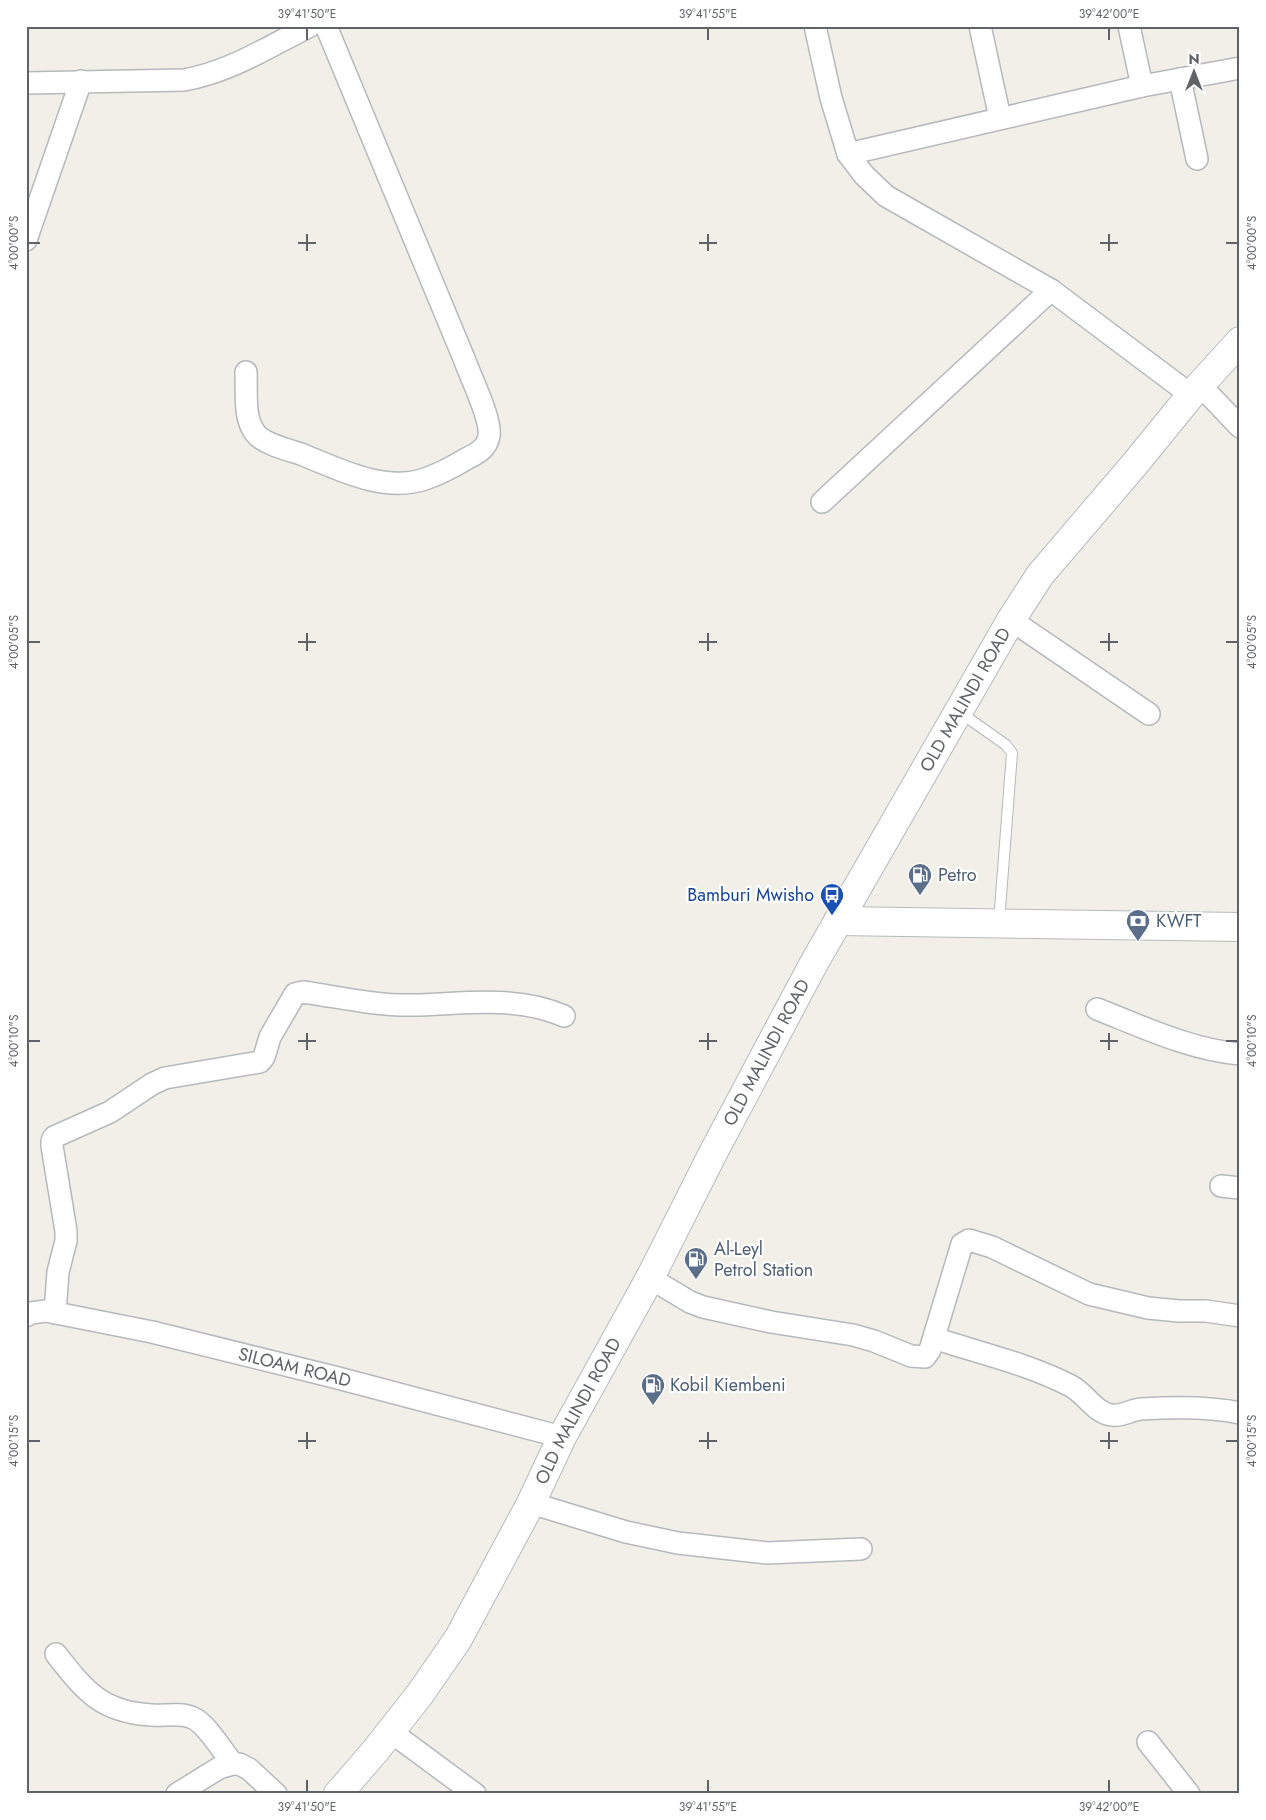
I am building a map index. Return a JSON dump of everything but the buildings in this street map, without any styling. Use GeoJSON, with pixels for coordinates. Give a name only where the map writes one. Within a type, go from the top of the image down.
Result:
{"type":"FeatureCollection","features":[{"type":"Feature","properties":{"kind":"main road","name":"OLD MALINDI ROAD"},"geometry":{"type":"LineString","coordinates":[[338,1794],[391,1732],[458,1639],[531,1503],[562,1437],[650,1278],[712,1153],[814,964],[1011,620],[1040,575],[1196,390],[1240,342]]}},
{"type":"Feature","properties":{"kind":"main road"},"geometry":{"type":"LineString","coordinates":[[838,922],[1240,927]]}},
{"type":"Feature","properties":{"kind":"street"},"geometry":{"type":"LineString","coordinates":[[26,83],[184,80],[201,77],[221,71],[256,55],[310,26]]}},
{"type":"Feature","properties":{"kind":"street"},"geometry":{"type":"LineString","coordinates":[[246,372],[248,414],[258,436],[270,443],[345,472],[394,482],[424,479],[455,466],[479,452],[487,444],[489,438],[490,431],[487,417],[326,26]]}},
{"type":"Feature","properties":{"kind":"street"},"geometry":{"type":"LineString","coordinates":[[815,26],[831,98],[848,154],[864,176],[886,196],[1051,290],[1196,390],[1240,427]]}},
{"type":"Feature","properties":{"kind":"street"},"geometry":{"type":"LineString","coordinates":[[980,26],[1000,118]]}},
{"type":"Feature","properties":{"kind":"street"},"geometry":{"type":"LineString","coordinates":[[1129,26],[1142,86]]}},
{"type":"Feature","properties":{"kind":"street"},"geometry":{"type":"LineString","coordinates":[[848,154],[1142,86],[1240,68]]}},
{"type":"Feature","properties":{"kind":"street"},"geometry":{"type":"LineString","coordinates":[[1180,79],[1197,159]]}},
{"type":"Feature","properties":{"kind":"street"},"geometry":{"type":"LineString","coordinates":[[26,240],[81,81]]}},
{"type":"Feature","properties":{"kind":"street"},"geometry":{"type":"LineString","coordinates":[[822,502],[1051,290]]}},
{"type":"Feature","properties":{"kind":"street"},"geometry":{"type":"LineString","coordinates":[[1011,620],[1149,714]]}},
{"type":"Feature","properties":{"kind":"street"},"geometry":{"type":"LineString","coordinates":[[55,1313],[58,1272],[66,1242],[66,1231],[52,1146],[54,1137],[110,1112],[152,1084],[165,1078],[260,1062],[264,1058],[270,1037],[295,994],[303,992],[378,1003],[412,1005],[506,1002],[548,1009],[564,1016]]}},
{"type":"Feature","properties":{"kind":"street"},"geometry":{"type":"LineString","coordinates":[[1097,1009],[1159,1033],[1218,1052],[1240,1054]]}},
{"type":"Feature","properties":{"kind":"street"},"geometry":{"type":"LineString","coordinates":[[650,1278],[690,1302],[703,1307],[770,1322],[853,1335],[874,1341],[911,1356],[922,1357],[927,1356],[934,1338],[962,1244],[970,1240],[975,1240],[992,1247],[1089,1294],[1148,1308],[1206,1311],[1240,1316]]}},
{"type":"Feature","properties":{"kind":"street","name":"SILOAM ROAD"},"geometry":{"type":"LineString","coordinates":[[26,1316],[37,1312],[55,1313],[152,1332],[325,1374],[562,1437]]}},
{"type":"Feature","properties":{"kind":"street"},"geometry":{"type":"LineString","coordinates":[[934,1338],[1032,1369],[1072,1387],[1102,1412],[1112,1415],[1121,1415],[1140,1409],[1186,1408],[1224,1409],[1240,1413]]}},
{"type":"Feature","properties":{"kind":"street"},"geometry":{"type":"LineString","coordinates":[[531,1503],[626,1532],[678,1543],[767,1552],[861,1548]]}},
{"type":"Feature","properties":{"kind":"street"},"geometry":{"type":"LineString","coordinates":[[56,1654],[77,1682],[106,1705],[132,1713],[193,1718],[201,1724],[233,1764]]}},
{"type":"Feature","properties":{"kind":"street"},"geometry":{"type":"LineString","coordinates":[[391,1732],[475,1794]]}},
{"type":"Feature","properties":{"kind":"street"},"geometry":{"type":"LineString","coordinates":[[1148,1742],[1189,1794]]}},
{"type":"Feature","properties":{"kind":"street"},"geometry":{"type":"LineString","coordinates":[[177,1794],[219,1768],[233,1764],[239,1764],[249,1769],[276,1794]]}},
{"type":"Feature","properties":{"kind":"lane"},"geometry":{"type":"LineString","coordinates":[[958,711],[1006,745],[1012,753],[999,924]]}},
{"type":"Feature","properties":{"kind":"place","name":"Petro"},"geometry":{"type":"Point","coordinates":[920,896]}},
{"type":"Feature","properties":{"kind":"place","name":"Bamburi Mwisho"},"geometry":{"type":"Point","coordinates":[832,916]}},
{"type":"Feature","properties":{"kind":"place","name":"KWFT"},"geometry":{"type":"Point","coordinates":[1138,942]}},
{"type":"Feature","properties":{"kind":"place","name":"Al-Leyl Petrol Station"},"geometry":{"type":"Point","coordinates":[696,1280]}},
{"type":"Feature","properties":{"kind":"place","name":"Kobil Kiembeni"},"geometry":{"type":"Point","coordinates":[653,1406]}}]}
